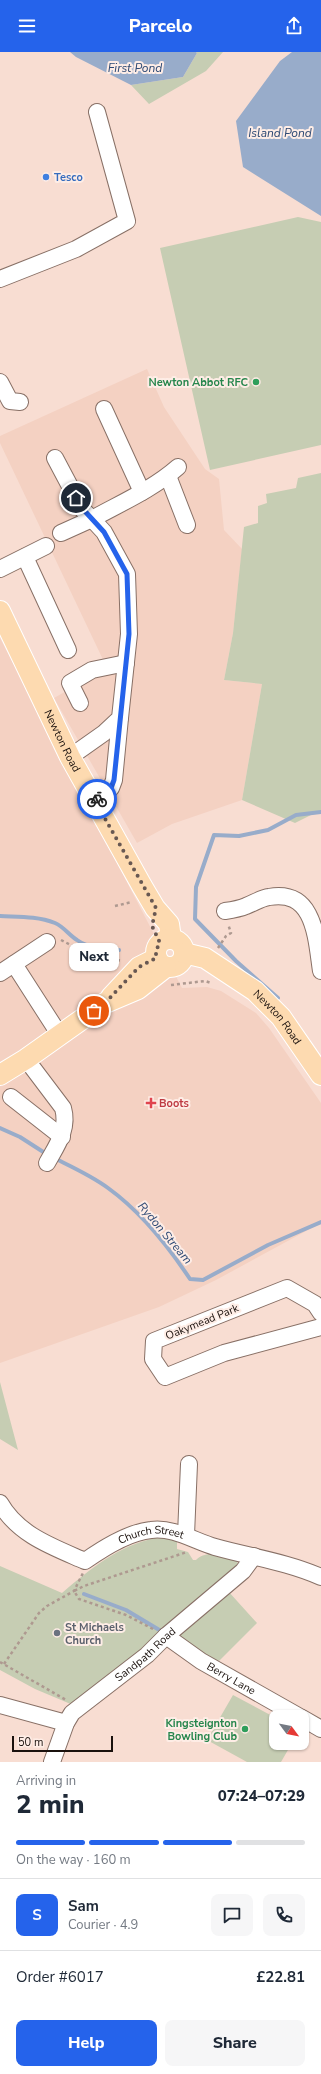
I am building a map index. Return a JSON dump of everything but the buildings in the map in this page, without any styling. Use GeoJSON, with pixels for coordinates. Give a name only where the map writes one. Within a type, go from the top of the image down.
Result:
{"type":"FeatureCollection","features":[{"type":"Feature","properties":{"kind":"main road","name":"Newton Road"},"geometry":{"type":"LineString","coordinates":[[0,611],[70,757],[156,908],[152,926],[169,959],[220,978],[242,982],[267,1002],[294,1036],[321,1075]]}},
{"type":"Feature","properties":{"kind":"main road"},"geometry":{"type":"LineString","coordinates":[[0,1075],[26,1059],[59,1034],[105,1003],[139,967],[169,959]]}},
{"type":"Feature","properties":{"kind":"street"},"geometry":{"type":"LineString","coordinates":[[0,279],[76,249],[127,221],[97,112]]}},
{"type":"Feature","properties":{"kind":"street"},"geometry":{"type":"LineString","coordinates":[[0,380],[4,392],[10,401],[20,402]]}},
{"type":"Feature","properties":{"kind":"street"},"geometry":{"type":"LineString","coordinates":[[104,409],[142,492]]}},
{"type":"Feature","properties":{"kind":"street"},"geometry":{"type":"LineString","coordinates":[[55,458],[82,508],[104,532],[127,574],[129,634],[114,780],[111,788],[95,801]]}},
{"type":"Feature","properties":{"kind":"street"},"geometry":{"type":"LineString","coordinates":[[61,533],[92,519],[142,492],[173,472],[187,525]]}},
{"type":"Feature","properties":{"kind":"street"},"geometry":{"type":"LineString","coordinates":[[0,569],[46,546]]}},
{"type":"Feature","properties":{"kind":"street"},"geometry":{"type":"LineString","coordinates":[[25,557],[68,650]]}},
{"type":"Feature","properties":{"kind":"street"},"geometry":{"type":"LineString","coordinates":[[80,703],[70,683],[92,670],[126,663]]}},
{"type":"Feature","properties":{"kind":"street"},"geometry":{"type":"LineString","coordinates":[[70,757],[104,733],[120,718]]}},
{"type":"Feature","properties":{"kind":"street"},"geometry":{"type":"LineString","coordinates":[[225,912],[245,907],[267,897],[286,895],[297,900],[317,924],[321,971]]}},
{"type":"Feature","properties":{"kind":"street"},"geometry":{"type":"LineString","coordinates":[[0,973],[47,942]]}},
{"type":"Feature","properties":{"kind":"street"},"geometry":{"type":"LineString","coordinates":[[14,964],[59,1034]]}},
{"type":"Feature","properties":{"kind":"street"},"geometry":{"type":"LineString","coordinates":[[11,1097],[54,1150],[65,1123],[63,1108],[26,1059]]}},
{"type":"Feature","properties":{"kind":"street","name":"Oakymead Park"},"geometry":{"type":"LineString","coordinates":[[321,1313],[315,1304],[287,1288],[154,1341],[154,1359],[165,1377],[224,1353],[321,1327]]}},
{"type":"Feature","properties":{"kind":"street"},"geometry":{"type":"LineString","coordinates":[[186,1535],[189,1464]]}},
{"type":"Feature","properties":{"kind":"street"},"geometry":{"type":"LineString","coordinates":[[1,1510],[29,1535],[85,1561]]}},
{"type":"Feature","properties":{"kind":"street","name":"Church Street"},"geometry":{"type":"LineString","coordinates":[[85,1561],[116,1542],[151,1530],[186,1535],[209,1545],[307,1571],[321,1577]]}},
{"type":"Feature","properties":{"kind":"street","name":"Sandpath Road"},"geometry":{"type":"LineString","coordinates":[[52,1762],[66,1723],[78,1707],[147,1655],[166,1636],[243,1571],[254,1556]]}},
{"type":"Feature","properties":{"kind":"street","name":"Berry Lane"},"geometry":{"type":"LineString","coordinates":[[166,1636],[201,1661],[287,1710]]}},
{"type":"Feature","properties":{"kind":"street"},"geometry":{"type":"LineString","coordinates":[[0,1705],[66,1723]]}},
{"type":"Feature","properties":{"kind":"street","name":"Berry Lane"},"geometry":{"type":"LineString","coordinates":[[309,1722],[321,1729]]}},
{"type":"Feature","properties":{"kind":"path"},"geometry":{"type":"LineString","coordinates":[[47,942],[59,939],[88,954],[126,962]]}},
{"type":"Feature","properties":{"kind":"path"},"geometry":{"type":"LineString","coordinates":[[216,950],[223,940]]}},
{"type":"Feature","properties":{"kind":"path"},"geometry":{"type":"LineString","coordinates":[[169,959],[205,981],[220,978]]}},
{"type":"Feature","properties":{"kind":"path"},"geometry":{"type":"LineString","coordinates":[[4,1664],[39,1613],[47,1606],[84,1586],[209,1545]]}},
{"type":"Feature","properties":{"kind":"path"},"geometry":{"type":"LineString","coordinates":[[74,1591],[85,1569],[85,1561]]}},
{"type":"Feature","properties":{"kind":"path"},"geometry":{"type":"LineString","coordinates":[[74,1591],[79,1599],[132,1618],[166,1636]]}},
{"type":"Feature","properties":{"kind":"path"},"geometry":{"type":"LineString","coordinates":[[0,1662],[58,1697],[74,1703],[78,1707]]}},
{"type":"Feature","properties":{"kind":"shaded area"},"geometry":{"type":"Polygon","coordinates":[[[147,369],[164,407],[205,469],[219,479],[224,530],[242,549],[233,633],[224,680],[262,684],[242,800],[172,824],[137,843],[54,698],[107,668],[0,443],[0,436],[147,369]]]}},
{"type":"Feature","properties":{"kind":"shaded area"},"geometry":{"type":"Polygon","coordinates":[[[0,638],[182,988],[207,987],[221,991],[256,1013],[269,1028],[321,1103],[321,1223],[216,1280],[159,1307],[0,1363],[0,638]]]}},
{"type":"Feature","properties":{"kind":"green space"},"geometry":{"type":"Polygon","coordinates":[[[196,52],[223,52],[206,71],[149,104],[131,85],[183,77],[197,53],[196,52]]]}},
{"type":"Feature","properties":{"kind":"green space","name":"Newton Abbot RFC"},"geometry":{"type":"Polygon","coordinates":[[[298,217],[321,222],[321,445],[210,470],[160,248],[298,217]]]}},
{"type":"Feature","properties":{"kind":"green space"},"geometry":{"type":"Polygon","coordinates":[[[321,473],[321,814],[313,814],[295,823],[242,800],[262,684],[224,680],[233,633],[244,527],[258,523],[258,506],[267,503],[266,494],[296,488],[298,478],[321,473]]]}},
{"type":"Feature","properties":{"kind":"green space"},"geometry":{"type":"Polygon","coordinates":[[[0,1382],[18,1450],[0,1439],[0,1382]]]}},
{"type":"Feature","properties":{"kind":"green space"},"geometry":{"type":"Polygon","coordinates":[[[155,1538],[181,1539],[177,1541],[177,1549],[188,1552],[193,1560],[210,1554],[237,1560],[238,1565],[234,1572],[73,1705],[35,1689],[0,1670],[0,1566],[62,1593],[83,1575],[105,1560],[129,1547],[155,1538]]]}},
{"type":"Feature","properties":{"kind":"green space"},"geometry":{"type":"Polygon","coordinates":[[[228,1591],[257,1623],[215,1665],[174,1634],[228,1591]]]}},
{"type":"Feature","properties":{"kind":"green space","name":"Kingsteignton Bowling Club"},"geometry":{"type":"Polygon","coordinates":[[[233,1695],[269,1714],[269,1750],[288,1750],[281,1762],[247,1762],[207,1740],[233,1695]]]}},
{"type":"Feature","properties":{"kind":"water","name":"First Pond"},"geometry":{"type":"Polygon","coordinates":[[[70,52],[197,53],[183,77],[131,85],[76,57],[70,52]]]}},
{"type":"Feature","properties":{"kind":"water","name":"Island Pond"},"geometry":{"type":"Polygon","coordinates":[[[292,52],[321,52],[321,216],[243,167],[236,121],[280,61],[292,52]]]}},
{"type":"Feature","properties":{"kind":"waterway"},"geometry":{"type":"LineString","coordinates":[[278,998],[236,961],[195,919],[196,887],[214,835],[239,836],[268,830],[296,815],[321,812]]}},
{"type":"Feature","properties":{"kind":"waterway"},"geometry":{"type":"LineString","coordinates":[[0,916],[41,919],[55,923],[81,943],[86,945],[97,948],[119,950]]}},
{"type":"Feature","properties":{"kind":"waterway","name":"Rydon Stream"},"geometry":{"type":"LineString","coordinates":[[0,1128],[20,1137],[48,1155]]}},
{"type":"Feature","properties":{"kind":"waterway","name":"Rydon Stream"},"geometry":{"type":"LineString","coordinates":[[54,1158],[82,1172],[120,1197],[153,1230],[190,1279],[203,1280],[268,1245],[321,1222]]}},
{"type":"Feature","properties":{"kind":"waterway"},"geometry":{"type":"LineString","coordinates":[[84,1594],[126,1610],[161,1631]]}},
{"type":"Feature","properties":{"kind":"way so far"},"geometry":{"type":"LineString","coordinates":[[94,1011],[105,1003],[139,967],[156,958],[156,950],[160,943],[152,926],[156,908],[142,886],[95,801],[97,799]]}},
{"type":"Feature","properties":{"kind":"place","name":"Tesco"},"geometry":{"type":"Point","coordinates":[46,177]}},
{"type":"Feature","properties":{"kind":"place","name":"Newton Abbot RFC"},"geometry":{"type":"Point","coordinates":[256,382]}},
{"type":"Feature","properties":{"kind":"place","name":"Next"},"geometry":{"type":"Point","coordinates":[94,1011]}},
{"type":"Feature","properties":{"kind":"place","name":"Boots"},"geometry":{"type":"Point","coordinates":[151,1103]}},
{"type":"Feature","properties":{"kind":"place","name":"St Michaels Church"},"geometry":{"type":"Point","coordinates":[57,1633]}},
{"type":"Feature","properties":{"kind":"place","name":"Kingsteignton Bowling Club"},"geometry":{"type":"Point","coordinates":[245,1729]}},
{"type":"Feature","properties":{"kind":"route"},"geometry":{"type":"LineString","coordinates":[[76,498],[82,508],[104,532],[127,574],[129,634],[114,780],[111,788],[97,799]]}}]}
